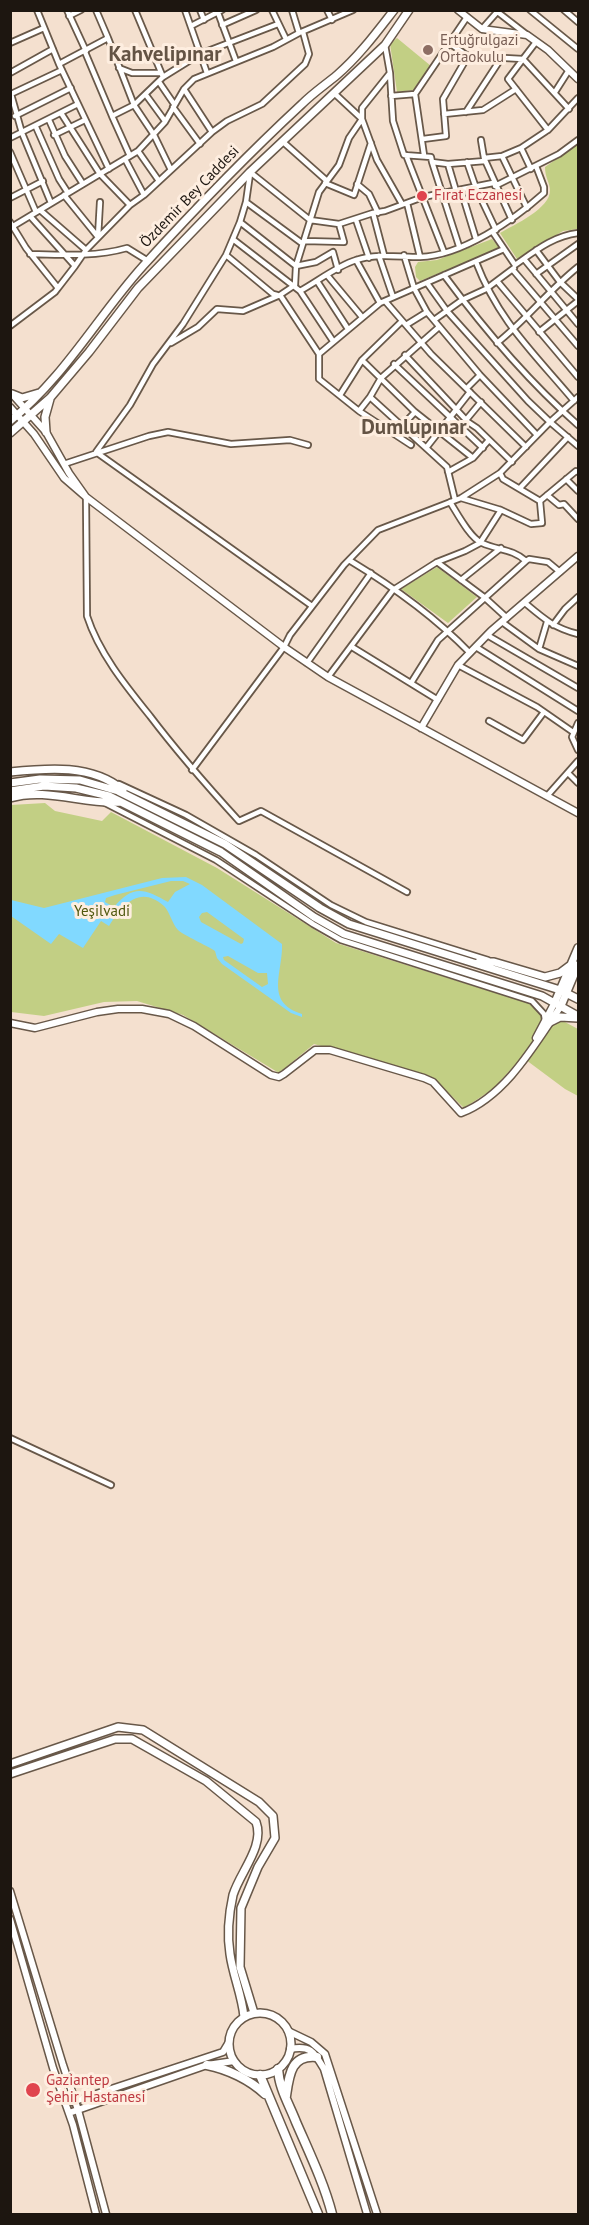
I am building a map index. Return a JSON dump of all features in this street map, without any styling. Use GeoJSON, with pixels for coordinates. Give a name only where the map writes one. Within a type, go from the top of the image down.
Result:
{"type":"FeatureCollection","features":[{"type":"Feature","properties":{"kind":"highway"},"geometry":{"type":"LineString","coordinates":[[285,2097],[289,2076],[297,2061],[306,2056],[317,2057]]}},
{"type":"Feature","properties":{"kind":"highway"},"geometry":{"type":"LineString","coordinates":[[207,2065],[221,2068],[257,2086],[269,2097]]}},
{"type":"Feature","properties":{"kind":"highway"},"geometry":{"type":"LineString","coordinates":[[278,2069],[279,2084],[332,2214]]}},
{"type":"Feature","properties":{"kind":"highway"},"geometry":{"type":"LineString","coordinates":[[260,2075],[313,2199],[316,2214]]}},
{"type":"Feature","properties":{"kind":"main road","name":"Özdemir Bey Caddesi"},"geometry":{"type":"LineString","coordinates":[[10,421],[41,392],[148,261],[242,162],[303,102],[338,74],[368,44],[394,10]]}},
{"type":"Feature","properties":{"kind":"main road"},"geometry":{"type":"LineString","coordinates":[[10,433],[50,398],[138,288],[250,172],[385,45],[409,10]]}},
{"type":"Feature","properties":{"kind":"main road"},"geometry":{"type":"LineString","coordinates":[[11,394],[22,398],[41,392]]}},
{"type":"Feature","properties":{"kind":"main road"},"geometry":{"type":"LineString","coordinates":[[46,432],[45,417],[50,398]]}},
{"type":"Feature","properties":{"kind":"main road"},"geometry":{"type":"LineString","coordinates":[[10,772],[45,768],[75,770],[112,781],[130,796]]}},
{"type":"Feature","properties":{"kind":"main road"},"geometry":{"type":"LineString","coordinates":[[10,783],[40,779],[80,780],[118,790],[225,844],[320,908],[349,924],[563,991],[579,999]]}},
{"type":"Feature","properties":{"kind":"main road"},"geometry":{"type":"LineString","coordinates":[[10,791],[44,786],[76,788],[110,796],[221,852],[314,917],[344,934],[558,1004],[579,1017]]}},
{"type":"Feature","properties":{"kind":"main road"},"geometry":{"type":"LineString","coordinates":[[10,798],[44,794],[105,803],[122,802]]}},
{"type":"Feature","properties":{"kind":"main road"},"geometry":{"type":"LineString","coordinates":[[558,1004],[575,964],[579,948]]}},
{"type":"Feature","properties":{"kind":"main road"},"geometry":{"type":"LineString","coordinates":[[470,962],[494,962],[545,977],[560,973],[575,964]]}},
{"type":"Feature","properties":{"kind":"main road"},"geometry":{"type":"LineString","coordinates":[[547,1021],[560,1017],[579,1017]]}},
{"type":"Feature","properties":{"kind":"main road"},"geometry":{"type":"LineString","coordinates":[[10,1764],[118,1727],[143,1730],[259,1802],[273,1816],[274,1838],[258,1867],[241,1908],[240,1967],[254,2013]]}},
{"type":"Feature","properties":{"kind":"main road"},"geometry":{"type":"LineString","coordinates":[[10,1774],[115,1739],[132,1739],[206,1781],[256,1822],[259,1832],[257,1842],[234,1893],[229,1917],[230,1953],[244,2017]]}},
{"type":"Feature","properties":{"kind":"main road"},"geometry":{"type":"LineString","coordinates":[[254,2013],[274,2016],[283,2023],[288,2031],[290,2049],[286,2061],[278,2069],[260,2075],[241,2068],[234,2061],[229,2042],[231,2032],[237,2024],[244,2017],[254,2013]]}},
{"type":"Feature","properties":{"kind":"street"},"geometry":{"type":"LineString","coordinates":[[37,10],[59,64],[109,169]]}},
{"type":"Feature","properties":{"kind":"street"},"geometry":{"type":"LineString","coordinates":[[81,10],[68,13],[144,195]]}},
{"type":"Feature","properties":{"kind":"street"},"geometry":{"type":"LineString","coordinates":[[96,10],[134,105],[154,135],[171,170]]}},
{"type":"Feature","properties":{"kind":"street"},"geometry":{"type":"LineString","coordinates":[[135,10],[174,105],[200,144]]}},
{"type":"Feature","properties":{"kind":"street"},"geometry":{"type":"LineString","coordinates":[[185,10],[207,73]]}},
{"type":"Feature","properties":{"kind":"street"},"geometry":{"type":"LineString","coordinates":[[200,10],[204,20]]}},
{"type":"Feature","properties":{"kind":"street"},"geometry":{"type":"LineString","coordinates":[[222,25],[256,10]]}},
{"type":"Feature","properties":{"kind":"street"},"geometry":{"type":"LineString","coordinates":[[273,10],[286,39]]}},
{"type":"Feature","properties":{"kind":"street"},"geometry":{"type":"LineString","coordinates":[[327,10],[332,20]]}},
{"type":"Feature","properties":{"kind":"street"},"geometry":{"type":"LineString","coordinates":[[58,288],[11,226],[138,150],[165,122],[184,89],[194,79],[273,47],[301,32],[353,10]]}},
{"type":"Feature","properties":{"kind":"street"},"geometry":{"type":"LineString","coordinates":[[458,10],[482,29],[527,34]]}},
{"type":"Feature","properties":{"kind":"street"},"geometry":{"type":"LineString","coordinates":[[530,10],[579,49]]}},
{"type":"Feature","properties":{"kind":"street"},"geometry":{"type":"LineString","coordinates":[[564,10],[579,22]]}},
{"type":"Feature","properties":{"kind":"street"},"geometry":{"type":"LineString","coordinates":[[191,26],[219,11],[236,61]]}},
{"type":"Feature","properties":{"kind":"street"},"geometry":{"type":"LineString","coordinates":[[10,326],[55,292],[98,237],[130,205],[144,195],[212,132],[262,104],[305,64],[309,54],[294,11]]}},
{"type":"Feature","properties":{"kind":"street"},"geometry":{"type":"LineString","coordinates":[[482,29],[496,11],[578,76]]}},
{"type":"Feature","properties":{"kind":"street"},"geometry":{"type":"LineString","coordinates":[[424,155],[415,94],[467,17]]}},
{"type":"Feature","properties":{"kind":"street"},"geometry":{"type":"LineString","coordinates":[[112,116],[134,105],[161,77],[200,54],[278,24]]}},
{"type":"Feature","properties":{"kind":"street"},"geometry":{"type":"LineString","coordinates":[[11,42],[44,28]]}},
{"type":"Feature","properties":{"kind":"street"},"geometry":{"type":"LineString","coordinates":[[59,64],[108,38]]}},
{"type":"Feature","properties":{"kind":"street"},"geometry":{"type":"LineString","coordinates":[[536,42],[508,79],[548,130]]}},
{"type":"Feature","properties":{"kind":"street"},"geometry":{"type":"LineString","coordinates":[[449,43],[468,56],[523,59],[569,108]]}},
{"type":"Feature","properties":{"kind":"street"},"geometry":{"type":"LineString","coordinates":[[385,45],[390,73],[393,121],[400,147],[406,155],[444,252]]}},
{"type":"Feature","properties":{"kind":"street"},"geometry":{"type":"LineString","coordinates":[[10,73],[53,49]]}},
{"type":"Feature","properties":{"kind":"street"},"geometry":{"type":"LineString","coordinates":[[423,139],[446,136],[443,99],[468,56]]}},
{"type":"Feature","properties":{"kind":"street"},"geometry":{"type":"LineString","coordinates":[[466,112],[502,57]]}},
{"type":"Feature","properties":{"kind":"street"},"geometry":{"type":"LineString","coordinates":[[119,68],[132,73],[161,77]]}},
{"type":"Feature","properties":{"kind":"street"},"geometry":{"type":"LineString","coordinates":[[51,203],[21,133],[10,94],[62,70]]}},
{"type":"Feature","properties":{"kind":"street"},"geometry":{"type":"LineString","coordinates":[[555,92],[569,70]]}},
{"type":"Feature","properties":{"kind":"street"},"geometry":{"type":"LineString","coordinates":[[390,73],[362,108],[362,119],[385,176],[404,204],[420,257]]}},
{"type":"Feature","properties":{"kind":"street"},"geometry":{"type":"LineString","coordinates":[[15,116],[70,88]]}},
{"type":"Feature","properties":{"kind":"street"},"geometry":{"type":"LineString","coordinates":[[184,89],[212,132]]}},
{"type":"Feature","properties":{"kind":"street"},"geometry":{"type":"LineString","coordinates":[[444,114],[483,110],[516,89]]}},
{"type":"Feature","properties":{"kind":"street"},"geometry":{"type":"LineString","coordinates":[[334,93],[362,119]]}},
{"type":"Feature","properties":{"kind":"street"},"geometry":{"type":"LineString","coordinates":[[391,96],[415,94]]}},
{"type":"Feature","properties":{"kind":"street"},"geometry":{"type":"LineString","coordinates":[[146,95],[165,122]]}},
{"type":"Feature","properties":{"kind":"street"},"geometry":{"type":"LineString","coordinates":[[432,162],[448,164],[502,156],[548,130],[579,98]]}},
{"type":"Feature","properties":{"kind":"street"},"geometry":{"type":"LineString","coordinates":[[10,138],[78,104]]}},
{"type":"Feature","properties":{"kind":"street"},"geometry":{"type":"LineString","coordinates":[[61,113],[100,174],[130,205]]}},
{"type":"Feature","properties":{"kind":"street"},"geometry":{"type":"LineString","coordinates":[[167,346],[198,327],[217,309],[243,311],[280,295],[294,285],[296,266],[319,192],[339,165],[349,138],[362,119]]}},
{"type":"Feature","properties":{"kind":"street"},"geometry":{"type":"LineString","coordinates":[[49,120],[54,135],[83,184]]}},
{"type":"Feature","properties":{"kind":"street"},"geometry":{"type":"LineString","coordinates":[[54,135],[86,120]]}},
{"type":"Feature","properties":{"kind":"street"},"geometry":{"type":"LineString","coordinates":[[36,127],[66,194],[98,237]]}},
{"type":"Feature","properties":{"kind":"street"},"geometry":{"type":"LineString","coordinates":[[481,140],[484,160],[512,220]]}},
{"type":"Feature","properties":{"kind":"street"},"geometry":{"type":"LineString","coordinates":[[250,172],[310,220],[339,224],[423,197],[494,185],[534,167],[579,140]]}},
{"type":"Feature","properties":{"kind":"street"},"geometry":{"type":"LineString","coordinates":[[282,141],[326,182],[354,195],[371,143]]}},
{"type":"Feature","properties":{"kind":"street"},"geometry":{"type":"LineString","coordinates":[[300,291],[356,260],[382,255],[420,257],[444,252],[494,231],[512,220],[544,193],[534,167],[521,147]]}},
{"type":"Feature","properties":{"kind":"street"},"geometry":{"type":"LineString","coordinates":[[138,150],[159,181]]}},
{"type":"Feature","properties":{"kind":"street"},"geometry":{"type":"LineString","coordinates":[[10,152],[38,211],[85,253]]}},
{"type":"Feature","properties":{"kind":"street"},"geometry":{"type":"LineString","coordinates":[[406,155],[431,157],[459,246]]}},
{"type":"Feature","properties":{"kind":"street"},"geometry":{"type":"LineString","coordinates":[[502,156],[527,208]]}},
{"type":"Feature","properties":{"kind":"street"},"geometry":{"type":"LineString","coordinates":[[467,162],[494,231],[514,268],[579,346]]}},
{"type":"Feature","properties":{"kind":"street"},"geometry":{"type":"LineString","coordinates":[[448,164],[476,239]]}},
{"type":"Feature","properties":{"kind":"street"},"geometry":{"type":"LineString","coordinates":[[96,452],[111,433],[153,364],[183,324],[226,255],[234,240],[246,202],[250,172]]}},
{"type":"Feature","properties":{"kind":"street"},"geometry":{"type":"LineString","coordinates":[[10,198],[43,181]]}},
{"type":"Feature","properties":{"kind":"street"},"geometry":{"type":"LineString","coordinates":[[357,184],[369,194],[382,241],[382,255],[393,297]]}},
{"type":"Feature","properties":{"kind":"street"},"geometry":{"type":"LineString","coordinates":[[98,237],[100,202]]}},
{"type":"Feature","properties":{"kind":"street"},"geometry":{"type":"LineString","coordinates":[[246,202],[304,243],[344,242],[339,224]]}},
{"type":"Feature","properties":{"kind":"street"},"geometry":{"type":"LineString","coordinates":[[30,216],[75,266]]}},
{"type":"Feature","properties":{"kind":"street"},"geometry":{"type":"LineString","coordinates":[[356,220],[369,258]]}},
{"type":"Feature","properties":{"kind":"street"},"geometry":{"type":"LineString","coordinates":[[240,222],[296,266],[316,262],[333,252],[338,270]]}},
{"type":"Feature","properties":{"kind":"street"},"geometry":{"type":"LineString","coordinates":[[434,320],[462,300],[497,281],[536,250],[565,235],[579,233]]}},
{"type":"Feature","properties":{"kind":"street"},"geometry":{"type":"LineString","coordinates":[[234,240],[300,291],[333,341]]}},
{"type":"Feature","properties":{"kind":"street"},"geometry":{"type":"LineString","coordinates":[[536,274],[579,244]]}},
{"type":"Feature","properties":{"kind":"street"},"geometry":{"type":"LineString","coordinates":[[30,254],[65,255],[112,252],[127,248],[148,261]]}},
{"type":"Feature","properties":{"kind":"street"},"geometry":{"type":"LineString","coordinates":[[319,354],[383,302],[504,249]]}},
{"type":"Feature","properties":{"kind":"street"},"geometry":{"type":"LineString","coordinates":[[536,250],[560,282],[579,300],[538,332]]}},
{"type":"Feature","properties":{"kind":"street"},"geometry":{"type":"LineString","coordinates":[[226,255],[273,294],[280,295],[319,354],[318,379],[359,411],[411,445]]}},
{"type":"Feature","properties":{"kind":"street"},"geometry":{"type":"LineString","coordinates":[[404,255],[414,288],[427,312],[480,375],[537,435]]}},
{"type":"Feature","properties":{"kind":"street"},"geometry":{"type":"LineString","coordinates":[[524,259],[579,324]]}},
{"type":"Feature","properties":{"kind":"street"},"geometry":{"type":"LineString","coordinates":[[356,260],[383,302],[526,447]]}},
{"type":"Feature","properties":{"kind":"street"},"geometry":{"type":"LineString","coordinates":[[192,770],[284,647],[290,634],[349,560],[378,530],[455,500],[500,473],[550,422],[577,399],[513,330],[486,288],[476,262]]}},
{"type":"Feature","properties":{"kind":"street"},"geometry":{"type":"LineString","coordinates":[[497,343],[527,317],[550,291],[579,267]]}},
{"type":"Feature","properties":{"kind":"street"},"geometry":{"type":"LineString","coordinates":[[327,275],[362,317]]}},
{"type":"Feature","properties":{"kind":"street"},"geometry":{"type":"LineString","coordinates":[[444,275],[497,343],[562,411],[578,424]]}},
{"type":"Feature","properties":{"kind":"street"},"geometry":{"type":"LineString","coordinates":[[317,281],[348,329]]}},
{"type":"Feature","properties":{"kind":"street"},"geometry":{"type":"LineString","coordinates":[[497,281],[579,378]]}},
{"type":"Feature","properties":{"kind":"street"},"geometry":{"type":"LineString","coordinates":[[427,283],[447,310],[550,422],[579,446]]}},
{"type":"Feature","properties":{"kind":"street"},"geometry":{"type":"LineString","coordinates":[[340,395],[362,360],[404,323],[427,312]]}},
{"type":"Feature","properties":{"kind":"street"},"geometry":{"type":"LineString","coordinates":[[359,411],[381,378],[394,364],[439,327]]}},
{"type":"Feature","properties":{"kind":"street"},"geometry":{"type":"LineString","coordinates":[[405,355],[466,420],[512,462]]}},
{"type":"Feature","properties":{"kind":"street"},"geometry":{"type":"LineString","coordinates":[[362,360],[415,412],[472,458]]}},
{"type":"Feature","properties":{"kind":"street"},"geometry":{"type":"LineString","coordinates":[[394,364],[483,448]]}},
{"type":"Feature","properties":{"kind":"street"},"geometry":{"type":"LineString","coordinates":[[426,448],[480,375]]}},
{"type":"Feature","properties":{"kind":"street"},"geometry":{"type":"LineString","coordinates":[[11,394],[46,432],[86,497],[87,615],[93,634],[121,680],[192,770],[239,821],[261,811],[407,892]]}},
{"type":"Feature","properties":{"kind":"street"},"geometry":{"type":"LineString","coordinates":[[370,397],[447,467],[461,521],[480,543],[519,555],[526,561]]}},
{"type":"Feature","properties":{"kind":"street"},"geometry":{"type":"LineString","coordinates":[[466,420],[481,402]]}},
{"type":"Feature","properties":{"kind":"street"},"geometry":{"type":"LineString","coordinates":[[10,407],[34,434],[63,478],[284,647],[328,677],[579,813]]}},
{"type":"Feature","properties":{"kind":"street"},"geometry":{"type":"LineString","coordinates":[[402,426],[415,412]]}},
{"type":"Feature","properties":{"kind":"street"},"geometry":{"type":"LineString","coordinates":[[64,464],[96,452],[168,432],[231,444],[290,440],[308,445]]}},
{"type":"Feature","properties":{"kind":"street"},"geometry":{"type":"LineString","coordinates":[[520,488],[568,437]]}},
{"type":"Feature","properties":{"kind":"street"},"geometry":{"type":"LineString","coordinates":[[448,472],[472,458],[489,440]]}},
{"type":"Feature","properties":{"kind":"street"},"geometry":{"type":"LineString","coordinates":[[96,452],[312,606]]}},
{"type":"Feature","properties":{"kind":"street"},"geometry":{"type":"LineString","coordinates":[[540,501],[576,471],[579,472]]}},
{"type":"Feature","properties":{"kind":"street"},"geometry":{"type":"LineString","coordinates":[[500,473],[502,479],[540,501]]}},
{"type":"Feature","properties":{"kind":"street"},"geometry":{"type":"LineString","coordinates":[[566,479],[579,491]]}},
{"type":"Feature","properties":{"kind":"street"},"geometry":{"type":"LineString","coordinates":[[547,495],[559,505],[564,504],[579,519]]}},
{"type":"Feature","properties":{"kind":"street"},"geometry":{"type":"LineString","coordinates":[[455,500],[501,510],[531,524],[542,524],[540,501]]}},
{"type":"Feature","properties":{"kind":"street"},"geometry":{"type":"LineString","coordinates":[[328,677],[393,590],[437,562],[480,543],[501,510]]}},
{"type":"Feature","properties":{"kind":"street"},"geometry":{"type":"LineString","coordinates":[[461,580],[501,548]]}},
{"type":"Feature","properties":{"kind":"street"},"geometry":{"type":"LineString","coordinates":[[421,728],[458,665],[487,635],[579,556]]}},
{"type":"Feature","properties":{"kind":"street"},"geometry":{"type":"LineString","coordinates":[[411,683],[438,640],[526,561],[530,559],[548,562],[560,572]]}},
{"type":"Feature","properties":{"kind":"street"},"geometry":{"type":"LineString","coordinates":[[349,560],[371,573],[448,631],[470,653]]}},
{"type":"Feature","properties":{"kind":"street"},"geometry":{"type":"LineString","coordinates":[[437,562],[484,597],[504,620],[539,649],[579,666]]}},
{"type":"Feature","properties":{"kind":"street"},"geometry":{"type":"LineString","coordinates":[[307,663],[371,573]]}},
{"type":"Feature","properties":{"kind":"street"},"geometry":{"type":"LineString","coordinates":[[539,649],[550,624],[579,597]]}},
{"type":"Feature","properties":{"kind":"street"},"geometry":{"type":"LineString","coordinates":[[525,603],[550,624],[579,634]]}},
{"type":"Feature","properties":{"kind":"street"},"geometry":{"type":"LineString","coordinates":[[487,635],[579,688]]}},
{"type":"Feature","properties":{"kind":"street"},"geometry":{"type":"LineString","coordinates":[[352,647],[438,700]]}},
{"type":"Feature","properties":{"kind":"street"},"geometry":{"type":"LineString","coordinates":[[476,647],[579,711]]}},
{"type":"Feature","properties":{"kind":"street"},"geometry":{"type":"LineString","coordinates":[[458,665],[544,712],[573,732]]}},
{"type":"Feature","properties":{"kind":"street"},"geometry":{"type":"LineString","coordinates":[[489,721],[523,740],[544,712]]}},
{"type":"Feature","properties":{"kind":"street"},"geometry":{"type":"LineString","coordinates":[[579,723],[573,732],[573,742],[579,750]]}},
{"type":"Feature","properties":{"kind":"street"},"geometry":{"type":"LineString","coordinates":[[546,796],[579,760]]}},
{"type":"Feature","properties":{"kind":"street"},"geometry":{"type":"LineString","coordinates":[[568,773],[579,783]]}},
{"type":"Feature","properties":{"kind":"street"},"geometry":{"type":"LineString","coordinates":[[112,781],[186,815],[256,855],[331,905],[366,922],[494,962]]}},
{"type":"Feature","properties":{"kind":"street"},"geometry":{"type":"LineString","coordinates":[[105,803],[216,860],[341,940],[532,1001],[547,1021]]}},
{"type":"Feature","properties":{"kind":"street"},"geometry":{"type":"LineString","coordinates":[[10,1023],[35,1028],[118,1009],[160,1012],[194,1026],[271,1075],[279,1077],[315,1050],[330,1050],[424,1077],[433,1082],[461,1113],[487,1098],[511,1074],[532,1047],[558,1004]]}},
{"type":"Feature","properties":{"kind":"street"},"geometry":{"type":"LineString","coordinates":[[10,1438],[111,1485]]}},
{"type":"Feature","properties":{"kind":"street"},"geometry":{"type":"LineString","coordinates":[[10,1891],[78,2110],[106,2214]]}},
{"type":"Feature","properties":{"kind":"street"},"geometry":{"type":"LineString","coordinates":[[10,1919],[53,2068],[69,2113],[96,2214]]}},
{"type":"Feature","properties":{"kind":"street"},"geometry":{"type":"LineString","coordinates":[[288,2031],[310,2042],[325,2054],[377,2214]]}},
{"type":"Feature","properties":{"kind":"street"},"geometry":{"type":"LineString","coordinates":[[66,2104],[223,2052],[229,2042]]}},
{"type":"Feature","properties":{"kind":"street"},"geometry":{"type":"LineString","coordinates":[[290,2049],[309,2048],[324,2069],[368,2214]]}},
{"type":"Feature","properties":{"kind":"street"},"geometry":{"type":"LineString","coordinates":[[69,2113],[207,2065],[234,2061]]}},
{"type":"Feature","properties":{"kind":"green space"},"geometry":{"type":"Polygon","coordinates":[[[397,38],[431,66],[414,90],[397,92],[390,44],[397,38]]]}},
{"type":"Feature","properties":{"kind":"green space"},"geometry":{"type":"Polygon","coordinates":[[[578,144],[578,229],[563,231],[517,259],[500,233],[531,215],[545,203],[550,190],[545,167],[578,144]]]}},
{"type":"Feature","properties":{"kind":"green space"},"geometry":{"type":"Polygon","coordinates":[[[492,239],[500,248],[420,281],[416,277],[415,267],[418,262],[437,260],[492,239]]]}},
{"type":"Feature","properties":{"kind":"green space"},"geometry":{"type":"Polygon","coordinates":[[[437,567],[477,597],[448,623],[401,589],[437,567]]]}},
{"type":"Feature","properties":{"kind":"green space","name":"Yeşilvadi"},"geometry":{"type":"Polygon","coordinates":[[[45,803],[55,811],[102,821],[111,812],[217,868],[336,943],[531,1004],[578,1029],[578,1096],[522,1057],[493,1089],[464,1108],[433,1078],[314,1044],[279,1073],[183,1015],[137,1001],[104,1002],[44,1016],[11,1012],[11,805],[45,803]]]}},
{"type":"Feature","properties":{"kind":"water"},"geometry":{"type":"Polygon","coordinates":[[[186,877],[202,885],[282,944],[279,994],[290,1009],[302,1014],[302,1017],[291,1013],[222,964],[215,951],[178,930],[164,906],[147,897],[132,900],[109,926],[101,921],[83,948],[59,934],[51,944],[11,916],[11,900],[44,908],[162,878],[186,877]],[[171,881],[115,895],[106,898],[105,902],[114,907],[127,895],[140,891],[153,894],[168,902],[175,892],[190,884],[183,881],[171,881]],[[207,912],[202,913],[199,917],[201,922],[243,943],[244,939],[207,912]],[[228,956],[223,957],[262,987],[268,984],[267,973],[258,973],[228,956]]]}},
{"type":"Feature","properties":{"kind":"place","name":"Ertuğrulgazi Ortaokulu"},"geometry":{"type":"Point","coordinates":[428,50]}},
{"type":"Feature","properties":{"kind":"place","name":"Fırat Eczanesi"},"geometry":{"type":"Point","coordinates":[422,196]}},
{"type":"Feature","properties":{"kind":"place","name":"Gaziantep Şehir Hastanesi"},"geometry":{"type":"Point","coordinates":[33,2090]}},
{"type":"Feature","properties":{"kind":"district","name":"Kahvelipınar"},"geometry":{"type":"Point","coordinates":[165,55]}},
{"type":"Feature","properties":{"kind":"district","name":"Dumlupınar"},"geometry":{"type":"Point","coordinates":[414,428]}}]}
